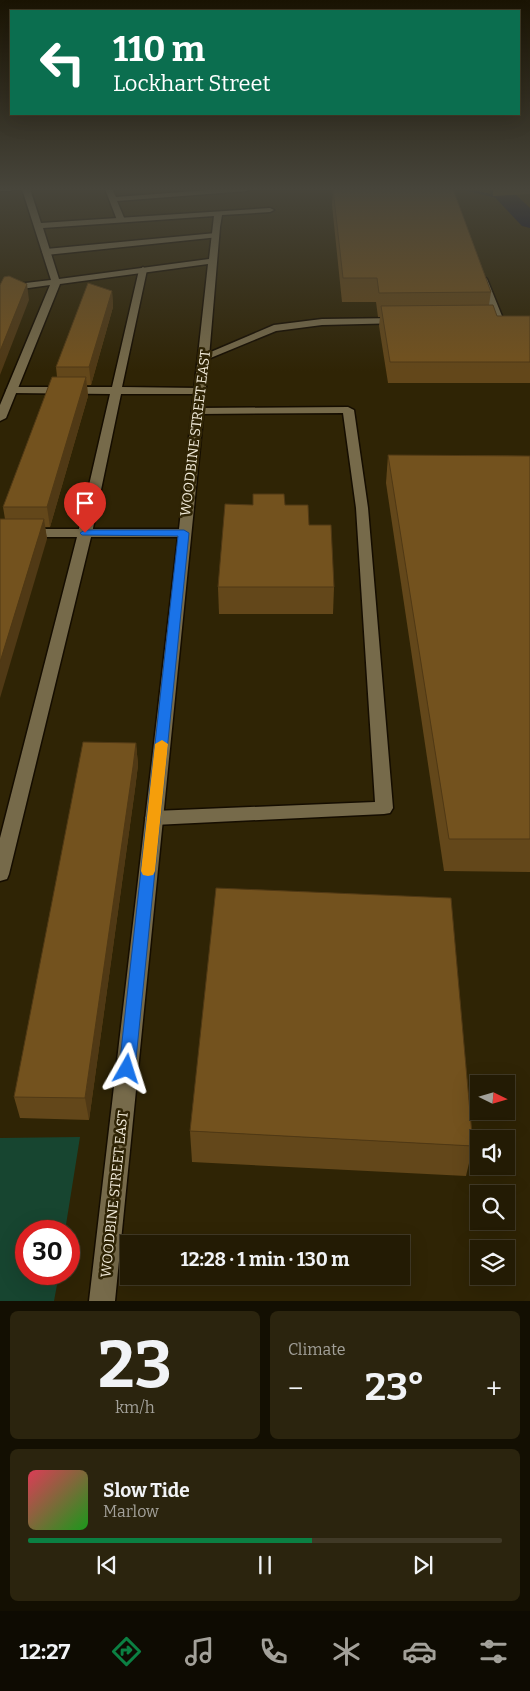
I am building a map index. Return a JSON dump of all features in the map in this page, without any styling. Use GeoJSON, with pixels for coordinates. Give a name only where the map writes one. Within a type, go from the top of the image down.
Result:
{"type":"FeatureCollection","features":[{"type":"Feature","properties":{"kind":"street"},"geometry":{"type":"LineString","coordinates":[[0,418],[56,282],[46,252],[69,250]]}},
{"type":"Feature","properties":{"kind":"street","name":"WOODBINE STREET EAST"},"geometry":{"type":"LineString","coordinates":[[102,1301],[214,250]]}},
{"type":"Feature","properties":{"kind":"street"},"geometry":{"type":"LineString","coordinates":[[0,289],[213,262]]}},
{"type":"Feature","properties":{"kind":"street"},"geometry":{"type":"LineString","coordinates":[[479,267],[499,321],[489,321]]}},
{"type":"Feature","properties":{"kind":"street"},"geometry":{"type":"LineString","coordinates":[[0,874],[85,533],[143,270]]}},
{"type":"Feature","properties":{"kind":"street"},"geometry":{"type":"LineString","coordinates":[[204,357],[274,328],[322,322],[413,320]]}},
{"type":"Feature","properties":{"kind":"street"},"geometry":{"type":"LineString","coordinates":[[11,390],[200,391]]}},
{"type":"Feature","properties":{"kind":"street"},"geometry":{"type":"LineString","coordinates":[[154,818],[384,808],[362,508],[348,410],[198,411]]}},
{"type":"Feature","properties":{"kind":"street"},"geometry":{"type":"LineString","coordinates":[[0,533],[184,533]]}},
{"type":"Feature","properties":{"kind":"green space"},"geometry":{"type":"Polygon","coordinates":[[[80,1137],[67,1220],[15,1220],[15,1285],[57,1285],[54,1301],[0,1301],[0,1138],[80,1137]]]}},
{"type":"Feature","properties":{"kind":"building"},"geometry":{"type":"Polygon","coordinates":[[[340,250],[475,250],[491,292],[379,293],[377,278],[343,278],[340,250]]]}},
{"type":"Feature","properties":{"kind":"building"},"geometry":{"type":"Polygon","coordinates":[[[9,276],[27,284],[0,351],[0,285],[4,277],[9,276]]]}},
{"type":"Feature","properties":{"kind":"building"},"geometry":{"type":"Polygon","coordinates":[[[88,283],[112,291],[89,367],[56,367],[88,283]]]}},
{"type":"Feature","properties":{"kind":"building"},"geometry":{"type":"Polygon","coordinates":[[[493,305],[497,316],[530,316],[530,362],[390,362],[381,306],[493,305]]]}},
{"type":"Feature","properties":{"kind":"building"},"geometry":{"type":"Polygon","coordinates":[[[52,377],[86,377],[47,507],[3,507],[52,377]]]}},
{"type":"Feature","properties":{"kind":"building"},"geometry":{"type":"Polygon","coordinates":[[[388,455],[530,456],[530,839],[449,839],[388,455]]]}},
{"type":"Feature","properties":{"kind":"building"},"geometry":{"type":"Polygon","coordinates":[[[253,494],[284,494],[285,505],[308,505],[309,525],[331,525],[334,587],[218,587],[225,504],[253,505],[253,494]]]}},
{"type":"Feature","properties":{"kind":"building"},"geometry":{"type":"Polygon","coordinates":[[[0,519],[44,519],[0,662],[0,519]]]}},
{"type":"Feature","properties":{"kind":"building"},"geometry":{"type":"Polygon","coordinates":[[[83,742],[136,743],[85,1098],[14,1097],[83,742]]]}},
{"type":"Feature","properties":{"kind":"building"},"geometry":{"type":"Polygon","coordinates":[[[216,888],[451,898],[472,1130],[470,1130],[470,1146],[190,1131],[216,888]]]}},
{"type":"Feature","properties":{"kind":"slow traffic"},"geometry":{"type":"LineString","coordinates":[[148,871],[162,744]]}},
{"type":"Feature","properties":{"kind":"route"},"geometry":{"type":"LineString","coordinates":[[85,533],[184,533],[127,1069]]}}]}
